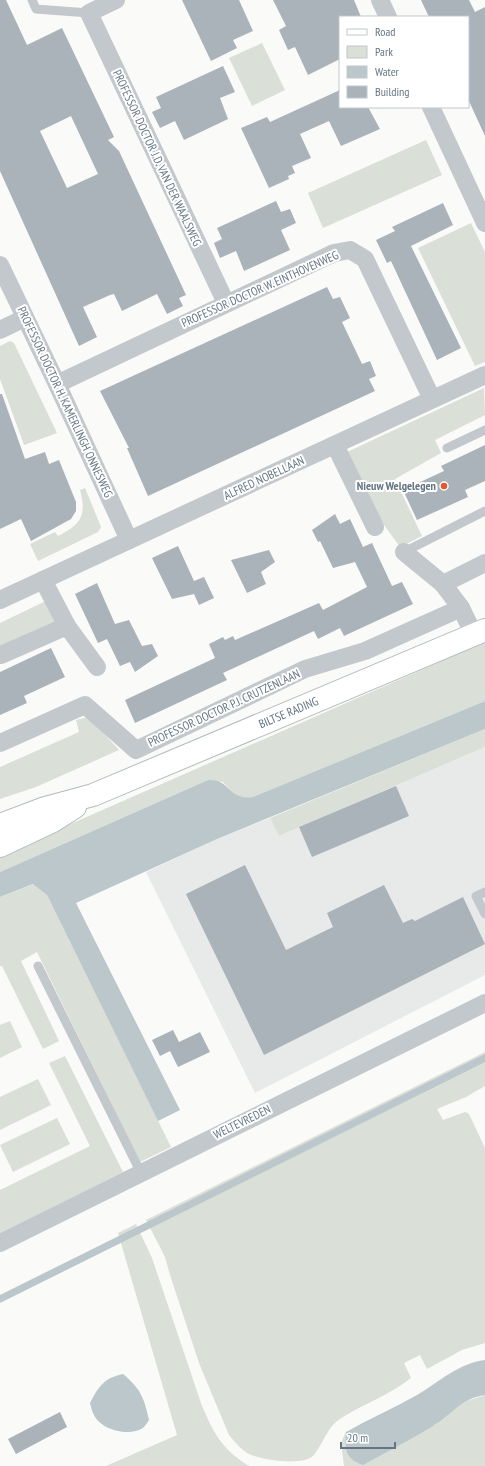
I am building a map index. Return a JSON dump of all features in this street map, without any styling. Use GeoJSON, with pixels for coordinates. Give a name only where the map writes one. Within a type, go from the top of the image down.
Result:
{"type":"FeatureCollection","features":[{"type":"Feature","properties":{"kind":"main road","name":"BILTSE RADING"},"geometry":{"type":"LineString","coordinates":[[5,830],[45,808],[93,796],[480,633]]}},
{"type":"Feature","properties":{"kind":"street"},"geometry":{"type":"LineString","coordinates":[[89,13],[116,0]]}},
{"type":"Feature","properties":{"kind":"street"},"geometry":{"type":"LineString","coordinates":[[380,0],[388,16]]}},
{"type":"Feature","properties":{"kind":"street","name":"PROFESSOR DOCTOR J.D. VAN DER WAALSWEG"},"geometry":{"type":"LineString","coordinates":[[89,13],[226,303]]}},
{"type":"Feature","properties":{"kind":"street"},"geometry":{"type":"LineString","coordinates":[[432,108],[478,188],[485,223]]}},
{"type":"Feature","properties":{"kind":"street","name":"PROFESSOR DOCTOR W. EINTHOVENWEG"},"geometry":{"type":"LineString","coordinates":[[57,384],[334,252],[350,250],[364,259],[432,399]]}},
{"type":"Feature","properties":{"kind":"street","name":"PROFESSOR DOCTOR H. KAMERLINGH ONNESWEG"},"geometry":{"type":"LineString","coordinates":[[0,265],[129,540]]}},
{"type":"Feature","properties":{"kind":"street"},"geometry":{"type":"LineString","coordinates":[[0,330],[25,318]]}},
{"type":"Feature","properties":{"kind":"street","name":"ALFRED NOBELLAAN"},"geometry":{"type":"LineString","coordinates":[[0,600],[485,375]]}},
{"type":"Feature","properties":{"kind":"street"},"geometry":{"type":"LineString","coordinates":[[335,445],[375,527]]}},
{"type":"Feature","properties":{"kind":"street"},"geometry":{"type":"LineString","coordinates":[[404,552],[443,584],[480,633]]}},
{"type":"Feature","properties":{"kind":"street"},"geometry":{"type":"LineString","coordinates":[[443,584],[485,563]]}},
{"type":"Feature","properties":{"kind":"street"},"geometry":{"type":"LineString","coordinates":[[43,580],[67,626],[97,667]]}},
{"type":"Feature","properties":{"kind":"street","name":"PROFESSOR DOCTOR P.J. CRUTZENLAAN"},"geometry":{"type":"LineString","coordinates":[[0,743],[85,705],[136,750],[305,669],[365,652],[461,608]]}},
{"type":"Feature","properties":{"kind":"street"},"geometry":{"type":"LineString","coordinates":[[1,655],[67,626]]}},
{"type":"Feature","properties":{"kind":"street","name":"WELTEVREDEN"},"geometry":{"type":"LineString","coordinates":[[0,1242],[485,1002]]}},
{"type":"Feature","properties":{"kind":"lane"},"geometry":{"type":"LineString","coordinates":[[32,0],[36,9],[89,13]]}},
{"type":"Feature","properties":{"kind":"lane"},"geometry":{"type":"LineString","coordinates":[[447,448],[485,430]]}},
{"type":"Feature","properties":{"kind":"lane"},"geometry":{"type":"LineString","coordinates":[[404,552],[485,511]]}},
{"type":"Feature","properties":{"kind":"lane"},"geometry":{"type":"LineString","coordinates":[[485,892],[476,896],[485,914]]}},
{"type":"Feature","properties":{"kind":"lane"},"geometry":{"type":"LineString","coordinates":[[38,966],[141,1172]]}},
{"type":"Feature","properties":{"kind":"shaded area"},"geometry":{"type":"Polygon","coordinates":[[[485,747],[485,975],[255,1093],[146,872],[217,839],[270,818],[279,836],[485,747]]]}},
{"type":"Feature","properties":{"kind":"green space"},"geometry":{"type":"Polygon","coordinates":[[[262,43],[285,90],[252,106],[229,58],[262,43]]]}},
{"type":"Feature","properties":{"kind":"green space"},"geometry":{"type":"Polygon","coordinates":[[[426,140],[442,175],[323,228],[308,193],[426,140]]]}},
{"type":"Feature","properties":{"kind":"green space"},"geometry":{"type":"Polygon","coordinates":[[[471,223],[485,252],[485,362],[475,366],[418,248],[471,223]]]}},
{"type":"Feature","properties":{"kind":"green space"},"geometry":{"type":"Polygon","coordinates":[[[10,341],[14,343],[57,433],[24,445],[0,379],[0,346],[10,341]]]}},
{"type":"Feature","properties":{"kind":"green space"},"geometry":{"type":"Polygon","coordinates":[[[484,388],[485,415],[435,440],[441,453],[395,479],[422,536],[400,547],[379,518],[345,453],[484,388]]]}},
{"type":"Feature","properties":{"kind":"green space"},"geometry":{"type":"Polygon","coordinates":[[[85,488],[101,527],[98,532],[38,561],[30,544],[55,532],[58,536],[72,528],[77,523],[82,513],[83,506],[80,490],[85,488]]]}},
{"type":"Feature","properties":{"kind":"green space"},"geometry":{"type":"Polygon","coordinates":[[[48,600],[57,621],[0,651],[0,623],[48,600]]]}},
{"type":"Feature","properties":{"kind":"green space"},"geometry":{"type":"Polygon","coordinates":[[[485,642],[485,701],[253,797],[236,795],[223,782],[208,780],[0,872],[0,855],[485,642]]]}},
{"type":"Feature","properties":{"kind":"green space"},"geometry":{"type":"Polygon","coordinates":[[[89,717],[119,750],[36,787],[0,799],[0,767],[79,732],[76,720],[89,717]]]}},
{"type":"Feature","properties":{"kind":"green space"},"geometry":{"type":"Polygon","coordinates":[[[485,729],[485,747],[279,836],[270,818],[485,729]]]}},
{"type":"Feature","properties":{"kind":"green space"},"geometry":{"type":"Polygon","coordinates":[[[34,884],[47,895],[171,1147],[140,1162],[37,952],[21,961],[59,1041],[43,1049],[2,966],[0,966],[0,897],[34,884]]]}},
{"type":"Feature","properties":{"kind":"green space"},"geometry":{"type":"Polygon","coordinates":[[[10,1021],[22,1047],[0,1058],[0,1025],[10,1021]]]}},
{"type":"Feature","properties":{"kind":"green space"},"geometry":{"type":"Polygon","coordinates":[[[485,1052],[485,1086],[466,1097],[437,1109],[443,1120],[465,1112],[469,1114],[485,1148],[485,1343],[462,1350],[427,1369],[420,1355],[404,1363],[411,1378],[393,1390],[337,1421],[330,1429],[313,1456],[308,1459],[301,1461],[283,1461],[265,1459],[251,1455],[239,1446],[229,1435],[199,1363],[165,1257],[146,1220],[485,1052]]]}},
{"type":"Feature","properties":{"kind":"green space"},"geometry":{"type":"Polygon","coordinates":[[[65,1056],[123,1172],[0,1233],[0,1190],[90,1146],[49,1063],[65,1056]]]}},
{"type":"Feature","properties":{"kind":"green space"},"geometry":{"type":"Polygon","coordinates":[[[38,1079],[51,1105],[0,1130],[0,1097],[38,1079]]]}},
{"type":"Feature","properties":{"kind":"green space"},"geometry":{"type":"Polygon","coordinates":[[[57,1118],[70,1144],[13,1172],[0,1145],[57,1118]]]}},
{"type":"Feature","properties":{"kind":"green space"},"geometry":{"type":"Polygon","coordinates":[[[136,1224],[152,1258],[206,1416],[215,1433],[225,1447],[249,1466],[106,1466],[177,1435],[118,1233],[136,1224]]]}},
{"type":"Feature","properties":{"kind":"green space"},"geometry":{"type":"Polygon","coordinates":[[[485,1395],[485,1466],[344,1466],[341,1443],[346,1432],[435,1425],[448,1413],[467,1401],[485,1395]]]}},
{"type":"Feature","properties":{"kind":"water"},"geometry":{"type":"Polygon","coordinates":[[[485,701],[485,729],[217,839],[76,903],[180,1110],[158,1121],[47,895],[33,884],[0,897],[0,872],[208,780],[221,783],[233,793],[238,795],[253,797],[485,701]]]}},
{"type":"Feature","properties":{"kind":"water"},"geometry":{"type":"Polygon","coordinates":[[[485,1054],[485,1062],[0,1303],[0,1295],[485,1054]]]}},
{"type":"Feature","properties":{"kind":"water"},"geometry":{"type":"Polygon","coordinates":[[[485,1360],[485,1395],[463,1403],[433,1426],[363,1465],[349,1456],[346,1448],[346,1432],[417,1395],[458,1369],[466,1365],[485,1360]]]}},
{"type":"Feature","properties":{"kind":"water"},"geometry":{"type":"Polygon","coordinates":[[[123,1374],[134,1384],[141,1394],[149,1420],[143,1428],[137,1431],[123,1432],[103,1425],[94,1415],[90,1403],[99,1387],[107,1380],[123,1374]]]}},
{"type":"Feature","properties":{"kind":"building"},"geometry":{"type":"Polygon","coordinates":[[[0,0],[6,0],[27,45],[62,28],[114,137],[108,140],[119,151],[186,295],[179,298],[183,306],[167,314],[157,294],[122,311],[114,294],[110,295],[83,307],[97,337],[79,346],[0,171],[0,0]],[[71,116],[40,131],[67,188],[98,174],[71,116]]]}},
{"type":"Feature","properties":{"kind":"building"},"geometry":{"type":"Polygon","coordinates":[[[182,0],[239,0],[253,31],[233,40],[237,48],[211,61],[182,0]]]}},
{"type":"Feature","properties":{"kind":"building"},"geometry":{"type":"Polygon","coordinates":[[[273,0],[354,0],[361,16],[339,16],[339,60],[308,75],[295,47],[288,50],[279,30],[286,26],[273,0]]]}},
{"type":"Feature","properties":{"kind":"building"},"geometry":{"type":"Polygon","coordinates":[[[421,0],[469,0],[475,12],[485,7],[485,136],[469,101],[469,16],[429,16],[421,0]]]}},
{"type":"Feature","properties":{"kind":"building"},"geometry":{"type":"Polygon","coordinates":[[[223,66],[235,92],[220,98],[228,119],[184,140],[175,121],[160,128],[152,112],[161,108],[156,97],[223,66]]]}},
{"type":"Feature","properties":{"kind":"building"},"geometry":{"type":"Polygon","coordinates":[[[339,90],[339,108],[369,108],[380,129],[341,146],[329,121],[300,134],[311,158],[292,166],[295,173],[288,176],[289,179],[269,188],[241,128],[267,117],[270,122],[339,90]]]}},
{"type":"Feature","properties":{"kind":"building"},"geometry":{"type":"Polygon","coordinates":[[[276,201],[281,212],[290,209],[296,223],[281,230],[290,250],[244,271],[236,251],[220,258],[214,243],[222,239],[217,228],[276,201]]]}},
{"type":"Feature","properties":{"kind":"building"},"geometry":{"type":"Polygon","coordinates":[[[443,203],[453,225],[411,246],[461,348],[437,360],[391,261],[387,263],[376,240],[395,231],[392,227],[443,203]]]}},
{"type":"Feature","properties":{"kind":"building"},"geometry":{"type":"Polygon","coordinates":[[[327,287],[333,299],[340,297],[350,318],[342,322],[362,364],[370,361],[376,376],[369,379],[375,391],[148,496],[127,448],[129,448],[100,391],[327,287]]]}},
{"type":"Feature","properties":{"kind":"building"},"geometry":{"type":"Polygon","coordinates":[[[0,394],[2,394],[25,459],[45,452],[49,464],[59,460],[76,502],[76,511],[71,519],[31,541],[21,519],[0,529],[0,394]]]}},
{"type":"Feature","properties":{"kind":"building","name":"Nieuw Welgelegen"},"geometry":{"type":"Polygon","coordinates":[[[485,445],[485,481],[465,490],[468,497],[417,520],[403,490],[444,471],[441,466],[485,445]]]}},
{"type":"Feature","properties":{"kind":"building"},"geometry":{"type":"Polygon","coordinates":[[[335,514],[340,524],[350,519],[363,547],[372,543],[392,586],[402,582],[413,604],[344,636],[340,628],[318,639],[314,631],[223,673],[227,680],[135,723],[125,700],[215,658],[209,644],[223,637],[225,640],[233,636],[235,640],[319,603],[323,610],[367,587],[355,562],[333,568],[320,541],[318,542],[312,530],[335,514]]]}},
{"type":"Feature","properties":{"kind":"building"},"geometry":{"type":"Polygon","coordinates":[[[178,546],[194,581],[204,577],[214,598],[199,605],[194,594],[172,599],[152,558],[178,546]]]}},
{"type":"Feature","properties":{"kind":"building"},"geometry":{"type":"Polygon","coordinates":[[[269,550],[275,562],[261,572],[266,584],[247,593],[231,560],[269,550]]]}},
{"type":"Feature","properties":{"kind":"building"},"geometry":{"type":"Polygon","coordinates":[[[97,583],[115,624],[129,620],[142,646],[152,644],[158,656],[135,672],[130,662],[120,666],[107,639],[98,643],[75,594],[97,583]]]}},
{"type":"Feature","properties":{"kind":"building"},"geometry":{"type":"Polygon","coordinates":[[[51,648],[65,677],[24,696],[27,703],[0,715],[0,672],[51,648]]]}},
{"type":"Feature","properties":{"kind":"building"},"geometry":{"type":"Polygon","coordinates":[[[396,786],[409,816],[312,857],[299,827],[396,786]]]}},
{"type":"Feature","properties":{"kind":"building"},"geometry":{"type":"Polygon","coordinates":[[[245,865],[286,950],[333,927],[327,913],[384,885],[403,923],[412,919],[415,921],[463,897],[485,944],[264,1055],[186,894],[245,865]]]}},
{"type":"Feature","properties":{"kind":"building"},"geometry":{"type":"Polygon","coordinates":[[[173,1030],[179,1042],[200,1032],[210,1052],[178,1067],[170,1051],[160,1056],[152,1040],[173,1030]]]}},
{"type":"Feature","properties":{"kind":"building"},"geometry":{"type":"Polygon","coordinates":[[[60,1412],[67,1427],[16,1454],[8,1439],[60,1412]]]}},
{"type":"Feature","properties":{"kind":"place","name":"Nieuw Welgelegen"},"geometry":{"type":"Point","coordinates":[444,486]}}]}
